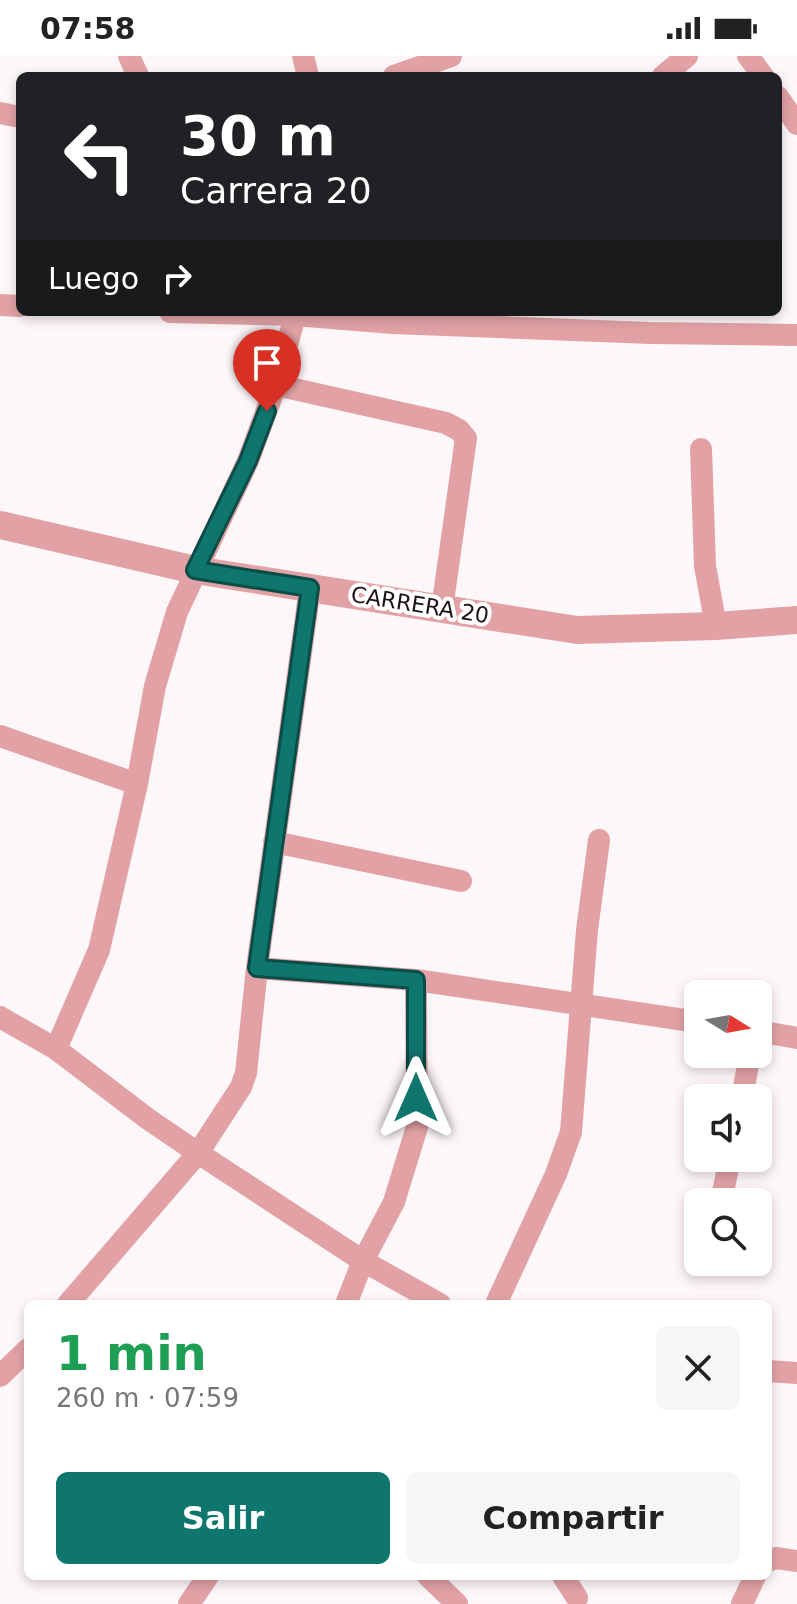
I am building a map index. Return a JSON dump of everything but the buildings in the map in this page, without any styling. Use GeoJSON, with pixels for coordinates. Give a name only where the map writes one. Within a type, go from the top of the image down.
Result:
{"type":"FeatureCollection","features":[{"type":"Feature","properties":{"kind":"street"},"geometry":{"type":"LineString","coordinates":[[405,72],[451,56]]}},
{"type":"Feature","properties":{"kind":"street"},"geometry":{"type":"LineString","coordinates":[[668,72],[687,56]]}},
{"type":"Feature","properties":{"kind":"street"},"geometry":{"type":"LineString","coordinates":[[782,103],[797,124]]}},
{"type":"Feature","properties":{"kind":"street"},"geometry":{"type":"LineString","coordinates":[[56,1049],[99,950],[137,784],[155,686],[177,612],[248,461],[276,385],[295,316]]}},
{"type":"Feature","properties":{"kind":"street"},"geometry":{"type":"LineString","coordinates":[[317,316],[392,323],[797,335]]}},
{"type":"Feature","properties":{"kind":"street"},"geometry":{"type":"LineString","coordinates":[[276,385],[446,423],[466,438],[442,609]]}},
{"type":"Feature","properties":{"kind":"street"},"geometry":{"type":"LineString","coordinates":[[701,449],[705,566],[716,626]]}},
{"type":"Feature","properties":{"kind":"street","name":"CARRERA 20"},"geometry":{"type":"LineString","coordinates":[[0,525],[195,570],[577,630],[797,620]]}},
{"type":"Feature","properties":{"kind":"street"},"geometry":{"type":"LineString","coordinates":[[71,1300],[198,1153],[241,1087],[246,1073],[257,968],[310,588]]}},
{"type":"Feature","properties":{"kind":"street"},"geometry":{"type":"LineString","coordinates":[[0,736],[137,784]]}},
{"type":"Feature","properties":{"kind":"street"},"geometry":{"type":"LineString","coordinates":[[498,1300],[556,1174],[571,1132],[587,930],[599,840]]}},
{"type":"Feature","properties":{"kind":"street"},"geometry":{"type":"LineString","coordinates":[[274,842],[461,881]]}},
{"type":"Feature","properties":{"kind":"street"},"geometry":{"type":"LineString","coordinates":[[257,968],[416,980],[684,1020]]}},
{"type":"Feature","properties":{"kind":"street"},"geometry":{"type":"LineString","coordinates":[[348,1300],[363,1261],[394,1202],[417,1127],[416,980]]}},
{"type":"Feature","properties":{"kind":"street"},"geometry":{"type":"LineString","coordinates":[[0,1017],[56,1049],[148,1119],[363,1261],[433,1300]]}},
{"type":"Feature","properties":{"kind":"street"},"geometry":{"type":"LineString","coordinates":[[772,1034],[797,1038]]}},
{"type":"Feature","properties":{"kind":"street"},"geometry":{"type":"LineString","coordinates":[[0,1376],[24,1353]]}},
{"type":"Feature","properties":{"kind":"street"},"geometry":{"type":"LineString","coordinates":[[772,1371],[797,1373]]}},
{"type":"Feature","properties":{"kind":"street"},"geometry":{"type":"LineString","coordinates":[[772,1560],[797,1561]]}},
{"type":"Feature","properties":{"kind":"street"},"geometry":{"type":"LineString","coordinates":[[189,1604],[205,1580]]}},
{"type":"Feature","properties":{"kind":"street"},"geometry":{"type":"LineString","coordinates":[[432,1580],[457,1604]]}},
{"type":"Feature","properties":{"kind":"street"},"geometry":{"type":"LineString","coordinates":[[566,1580],[577,1598]]}},
{"type":"Feature","properties":{"kind":"street"},"geometry":{"type":"LineString","coordinates":[[742,1604],[753,1580]]}},
{"type":"Feature","properties":{"kind":"route"},"geometry":{"type":"LineString","coordinates":[[267,411],[248,461],[195,570],[310,588],[257,968],[416,980],[416,1098]]}}]}
